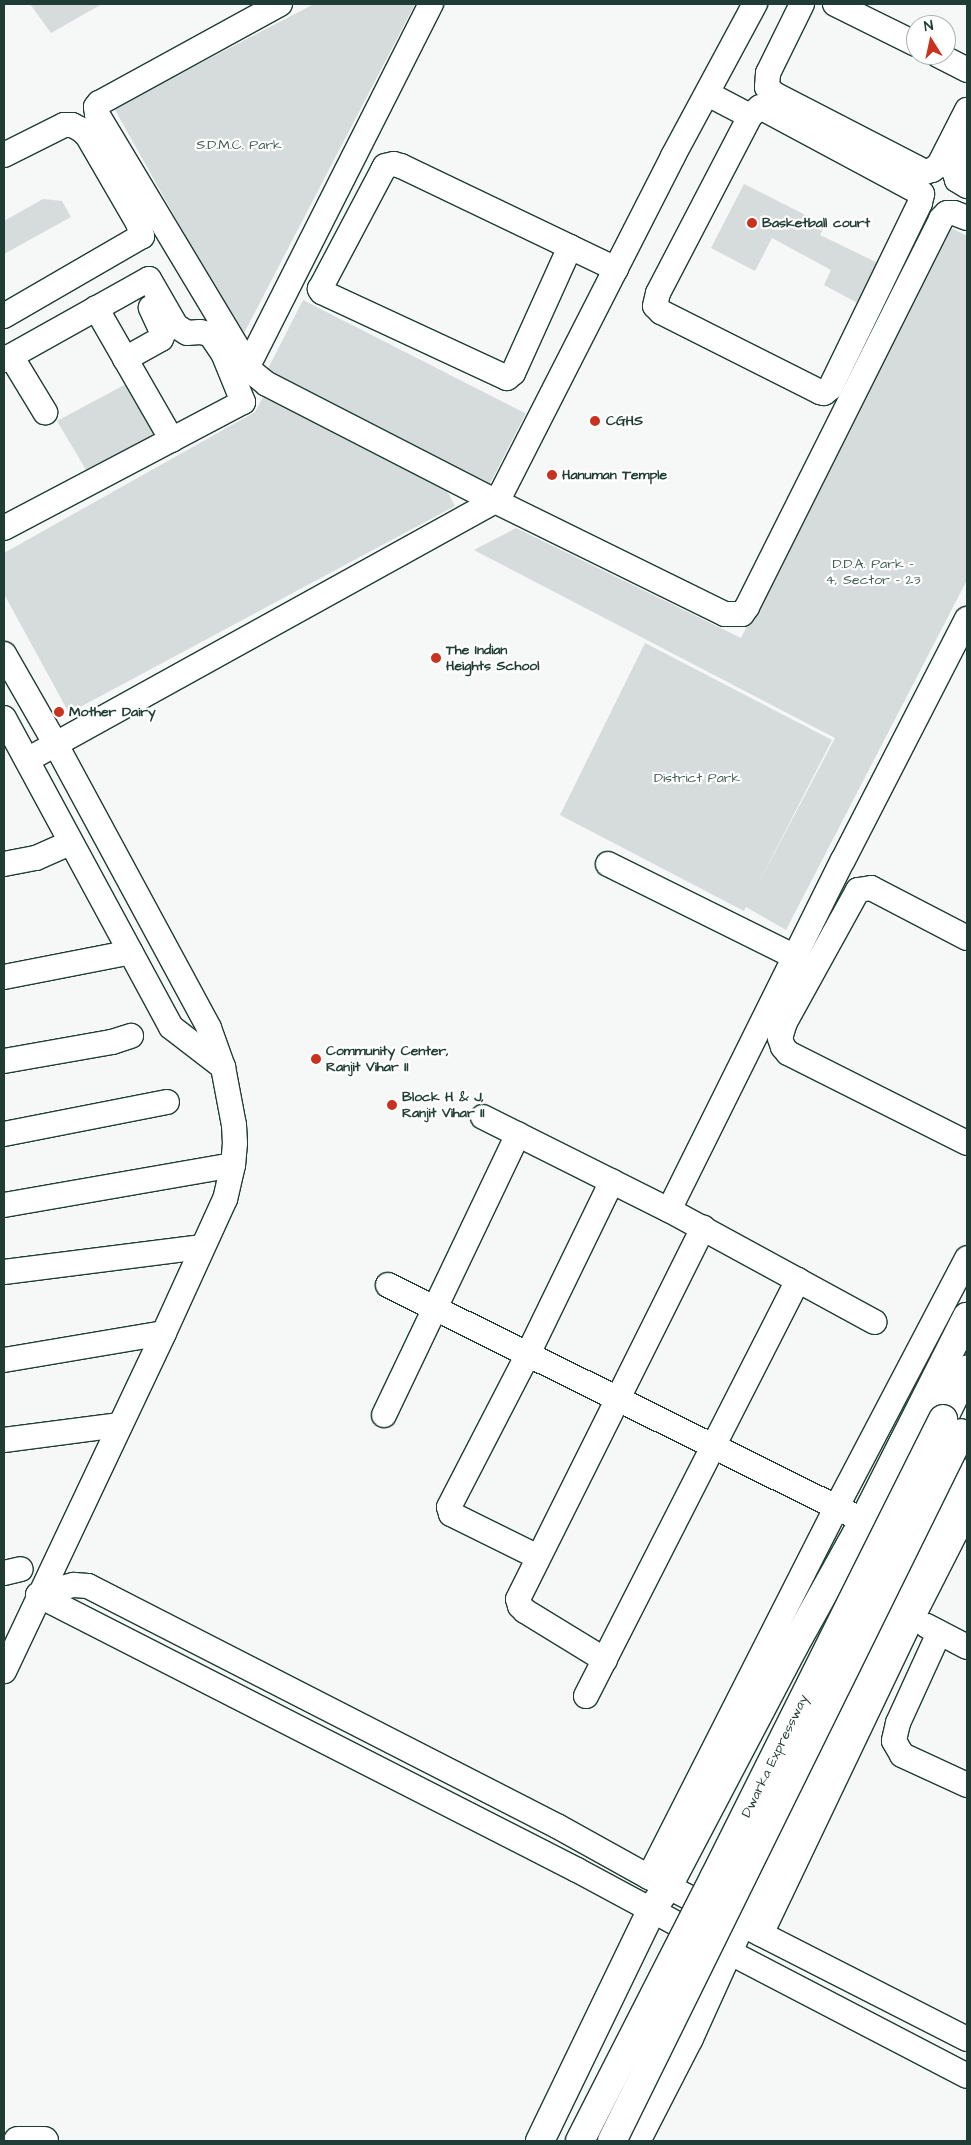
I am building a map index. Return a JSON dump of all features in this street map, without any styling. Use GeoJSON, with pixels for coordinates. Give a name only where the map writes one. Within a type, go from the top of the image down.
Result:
{"type":"FeatureCollection","features":[{"type":"Feature","properties":{"kind":"main road"},"geometry":{"type":"LineString","coordinates":[[540,2141],[652,1909],[659,1882],[864,1520],[967,1317]]}},
{"type":"Feature","properties":{"kind":"main road","name":"Dwarka Expressway"},"geometry":{"type":"LineString","coordinates":[[612,2141],[957,1424],[967,1370]]}},
{"type":"Feature","properties":{"kind":"main road","name":"Dwarka Expressway"},"geometry":{"type":"LineString","coordinates":[[580,2141],[714,1878],[957,1424]]}},
{"type":"Feature","properties":{"kind":"main road"},"geometry":{"type":"LineString","coordinates":[[636,2141],[689,2038],[729,1952],[751,1929],[967,1474]]}},
{"type":"Feature","properties":{"kind":"main road"},"geometry":{"type":"LineString","coordinates":[[18,2141],[44,2141]]}},
{"type":"Feature","properties":{"kind":"street"},"geometry":{"type":"LineString","coordinates":[[280,4],[99,103],[96,107],[97,114],[256,377],[495,501],[725,614],[742,614],[941,219],[947,213],[954,213],[967,218]]}},
{"type":"Feature","properties":{"kind":"street"},"geometry":{"type":"LineString","coordinates":[[248,366],[432,4]]}},
{"type":"Feature","properties":{"kind":"street"},"geometry":{"type":"LineString","coordinates":[[27,760],[495,501],[502,492],[673,156],[755,4]]}},
{"type":"Feature","properties":{"kind":"street"},"geometry":{"type":"LineString","coordinates":[[802,4],[768,73],[767,87],[774,94],[925,172],[932,170],[939,164],[967,110]]}},
{"type":"Feature","properties":{"kind":"street"},"geometry":{"type":"LineString","coordinates":[[835,4],[906,39]]}},
{"type":"Feature","properties":{"kind":"street"},"geometry":{"type":"LineString","coordinates":[[708,94],[750,116]]}},
{"type":"Feature","properties":{"kind":"street"},"geometry":{"type":"LineString","coordinates":[[764,108],[922,194],[920,203],[830,388],[824,393],[678,321],[661,312],[655,306],[658,293],[750,116],[755,109],[764,108]]}},
{"type":"Feature","properties":{"kind":"street"},"geometry":{"type":"LineString","coordinates":[[4,155],[64,125],[80,128],[87,135],[138,223],[142,236],[137,241],[4,316]]}},
{"type":"Feature","properties":{"kind":"street"},"geometry":{"type":"LineString","coordinates":[[967,149],[955,173],[957,180],[967,186]]}},
{"type":"Feature","properties":{"kind":"street"},"geometry":{"type":"LineString","coordinates":[[570,247],[509,378],[321,291],[383,170],[389,165],[401,166],[616,269]]}},
{"type":"Feature","properties":{"kind":"street"},"geometry":{"type":"LineString","coordinates":[[4,528],[243,402],[223,353],[210,334],[200,332],[187,333],[176,326],[149,280],[7,358],[45,412]]}},
{"type":"Feature","properties":{"kind":"street"},"geometry":{"type":"LineString","coordinates":[[125,359],[161,339],[163,334],[161,326],[139,286]]}},
{"type":"Feature","properties":{"kind":"street"},"geometry":{"type":"LineString","coordinates":[[96,308],[172,440]]}},
{"type":"Feature","properties":{"kind":"street"},"geometry":{"type":"LineString","coordinates":[[669,1210],[795,957],[967,620]]}},
{"type":"Feature","properties":{"kind":"street"},"geometry":{"type":"LineString","coordinates":[[4,654],[55,743],[145,913],[193,996],[209,1028],[223,1067],[234,1125],[233,1165],[224,1199],[164,1333],[4,1668]]}},
{"type":"Feature","properties":{"kind":"street"},"geometry":{"type":"LineString","coordinates":[[4,718],[70,843],[172,1027],[223,1067]]}},
{"type":"Feature","properties":{"kind":"street"},"geometry":{"type":"LineString","coordinates":[[4,864],[36,858],[70,843]]}},
{"type":"Feature","properties":{"kind":"street"},"geometry":{"type":"LineString","coordinates":[[608,864],[795,957]]}},
{"type":"Feature","properties":{"kind":"street"},"geometry":{"type":"LineString","coordinates":[[967,938],[870,888],[858,890],[785,1022],[780,1038],[783,1047],[788,1053],[967,1143]]}},
{"type":"Feature","properties":{"kind":"street"},"geometry":{"type":"LineString","coordinates":[[4,977],[131,952]]}},
{"type":"Feature","properties":{"kind":"street"},"geometry":{"type":"LineString","coordinates":[[4,1061],[112,1042],[132,1036]]}},
{"type":"Feature","properties":{"kind":"street"},"geometry":{"type":"LineString","coordinates":[[4,1134],[166,1102]]}},
{"type":"Feature","properties":{"kind":"street"},"geometry":{"type":"LineString","coordinates":[[483,1117],[669,1210],[874,1322]]}},
{"type":"Feature","properties":{"kind":"street"},"geometry":{"type":"LineString","coordinates":[[384,1415],[518,1134]]}},
{"type":"Feature","properties":{"kind":"street"},"geometry":{"type":"LineString","coordinates":[[4,1205],[233,1165]]}},
{"type":"Feature","properties":{"kind":"street"},"geometry":{"type":"LineString","coordinates":[[538,1557],[450,1514],[449,1507],[528,1354],[612,1181]]}},
{"type":"Feature","properties":{"kind":"street"},"geometry":{"type":"LineString","coordinates":[[605,1660],[520,1606],[520,1593],[703,1228]]}},
{"type":"Feature","properties":{"kind":"street"},"geometry":{"type":"LineString","coordinates":[[4,1272],[202,1247]]}},
{"type":"Feature","properties":{"kind":"street"},"geometry":{"type":"LineString","coordinates":[[659,1882],[836,1508],[967,1258]]}},
{"type":"Feature","properties":{"kind":"street"},"geometry":{"type":"LineString","coordinates":[[586,1696],[798,1280]]}},
{"type":"Feature","properties":{"kind":"street"},"geometry":{"type":"LineString","coordinates":[[388,1285],[836,1508],[864,1520]]}},
{"type":"Feature","properties":{"kind":"street"},"geometry":{"type":"LineString","coordinates":[[4,1360],[164,1333]]}},
{"type":"Feature","properties":{"kind":"street"},"geometry":{"type":"LineString","coordinates":[[4,1440],[120,1425]]}},
{"type":"Feature","properties":{"kind":"street"},"geometry":{"type":"LineString","coordinates":[[751,1929],[967,1510]]}},
{"type":"Feature","properties":{"kind":"street"},"geometry":{"type":"LineString","coordinates":[[38,1595],[66,1586],[88,1586],[591,1843],[659,1882],[967,2039]]}},
{"type":"Feature","properties":{"kind":"street"},"geometry":{"type":"LineString","coordinates":[[38,1595],[577,1870],[635,1903],[652,1909],[729,1952],[967,2076]]}},
{"type":"Feature","properties":{"kind":"street"},"geometry":{"type":"LineString","coordinates":[[912,1618],[967,1648]]}},
{"type":"Feature","properties":{"kind":"street"},"geometry":{"type":"LineString","coordinates":[[939,1633],[894,1732],[894,1742],[902,1755],[967,1785]]}},
{"type":"Feature","properties":{"kind":"street"},"geometry":{"type":"LineString","coordinates":[[577,1870],[591,1843]]}},
{"type":"Feature","properties":{"kind":"green space"},"geometry":{"type":"Polygon","coordinates":[[[30,4],[102,4],[51,33],[30,4]]]}},
{"type":"Feature","properties":{"kind":"green space","name":"S.D.M.C. Park"},"geometry":{"type":"Polygon","coordinates":[[[314,4],[415,4],[242,337],[114,108],[314,4]]]}},
{"type":"Feature","properties":{"kind":"green space"},"geometry":{"type":"Polygon","coordinates":[[[744,184],[825,225],[820,235],[886,267],[865,307],[824,285],[831,270],[772,238],[755,271],[711,248],[744,184]]]}},
{"type":"Feature","properties":{"kind":"green space"},"geometry":{"type":"Polygon","coordinates":[[[43,199],[62,201],[71,217],[4,254],[4,221],[43,199]]]}},
{"type":"Feature","properties":{"kind":"green space","name":"D.D.A. Park - 4, Sector - 23"},"geometry":{"type":"Polygon","coordinates":[[[951,228],[967,236],[967,580],[786,930],[746,907],[744,911],[560,815],[645,643],[832,740],[755,890],[835,738],[474,550],[516,528],[741,638],[951,228]]]}},
{"type":"Feature","properties":{"kind":"green space"},"geometry":{"type":"Polygon","coordinates":[[[303,300],[526,413],[489,487],[266,373],[303,300]]]}},
{"type":"Feature","properties":{"kind":"green space"},"geometry":{"type":"Polygon","coordinates":[[[128,383],[164,437],[88,473],[57,421],[128,383]]]}},
{"type":"Feature","properties":{"kind":"green space"},"geometry":{"type":"Polygon","coordinates":[[[263,397],[443,483],[455,506],[69,713],[4,594],[4,553],[255,412],[263,397]]]}},
{"type":"Feature","properties":{"kind":"place","name":"Basketball court"},"geometry":{"type":"Point","coordinates":[752,223]}},
{"type":"Feature","properties":{"kind":"place","name":"CGHS"},"geometry":{"type":"Point","coordinates":[595,421]}},
{"type":"Feature","properties":{"kind":"place","name":"Hanuman Temple"},"geometry":{"type":"Point","coordinates":[552,475]}},
{"type":"Feature","properties":{"kind":"place","name":"The Indian Heights School"},"geometry":{"type":"Point","coordinates":[436,658]}},
{"type":"Feature","properties":{"kind":"place","name":"Mother Dairy"},"geometry":{"type":"Point","coordinates":[59,712]}},
{"type":"Feature","properties":{"kind":"place","name":"Community Center, Ranjit Vihar II"},"geometry":{"type":"Point","coordinates":[316,1059]}},
{"type":"Feature","properties":{"kind":"place","name":"Block H & J, Ranjit Vihar II"},"geometry":{"type":"Point","coordinates":[392,1105]}},
{"type":"Feature","properties":{"kind":"park label","name":"District Park"},"geometry":{"type":"Point","coordinates":[697,778]}}]}
